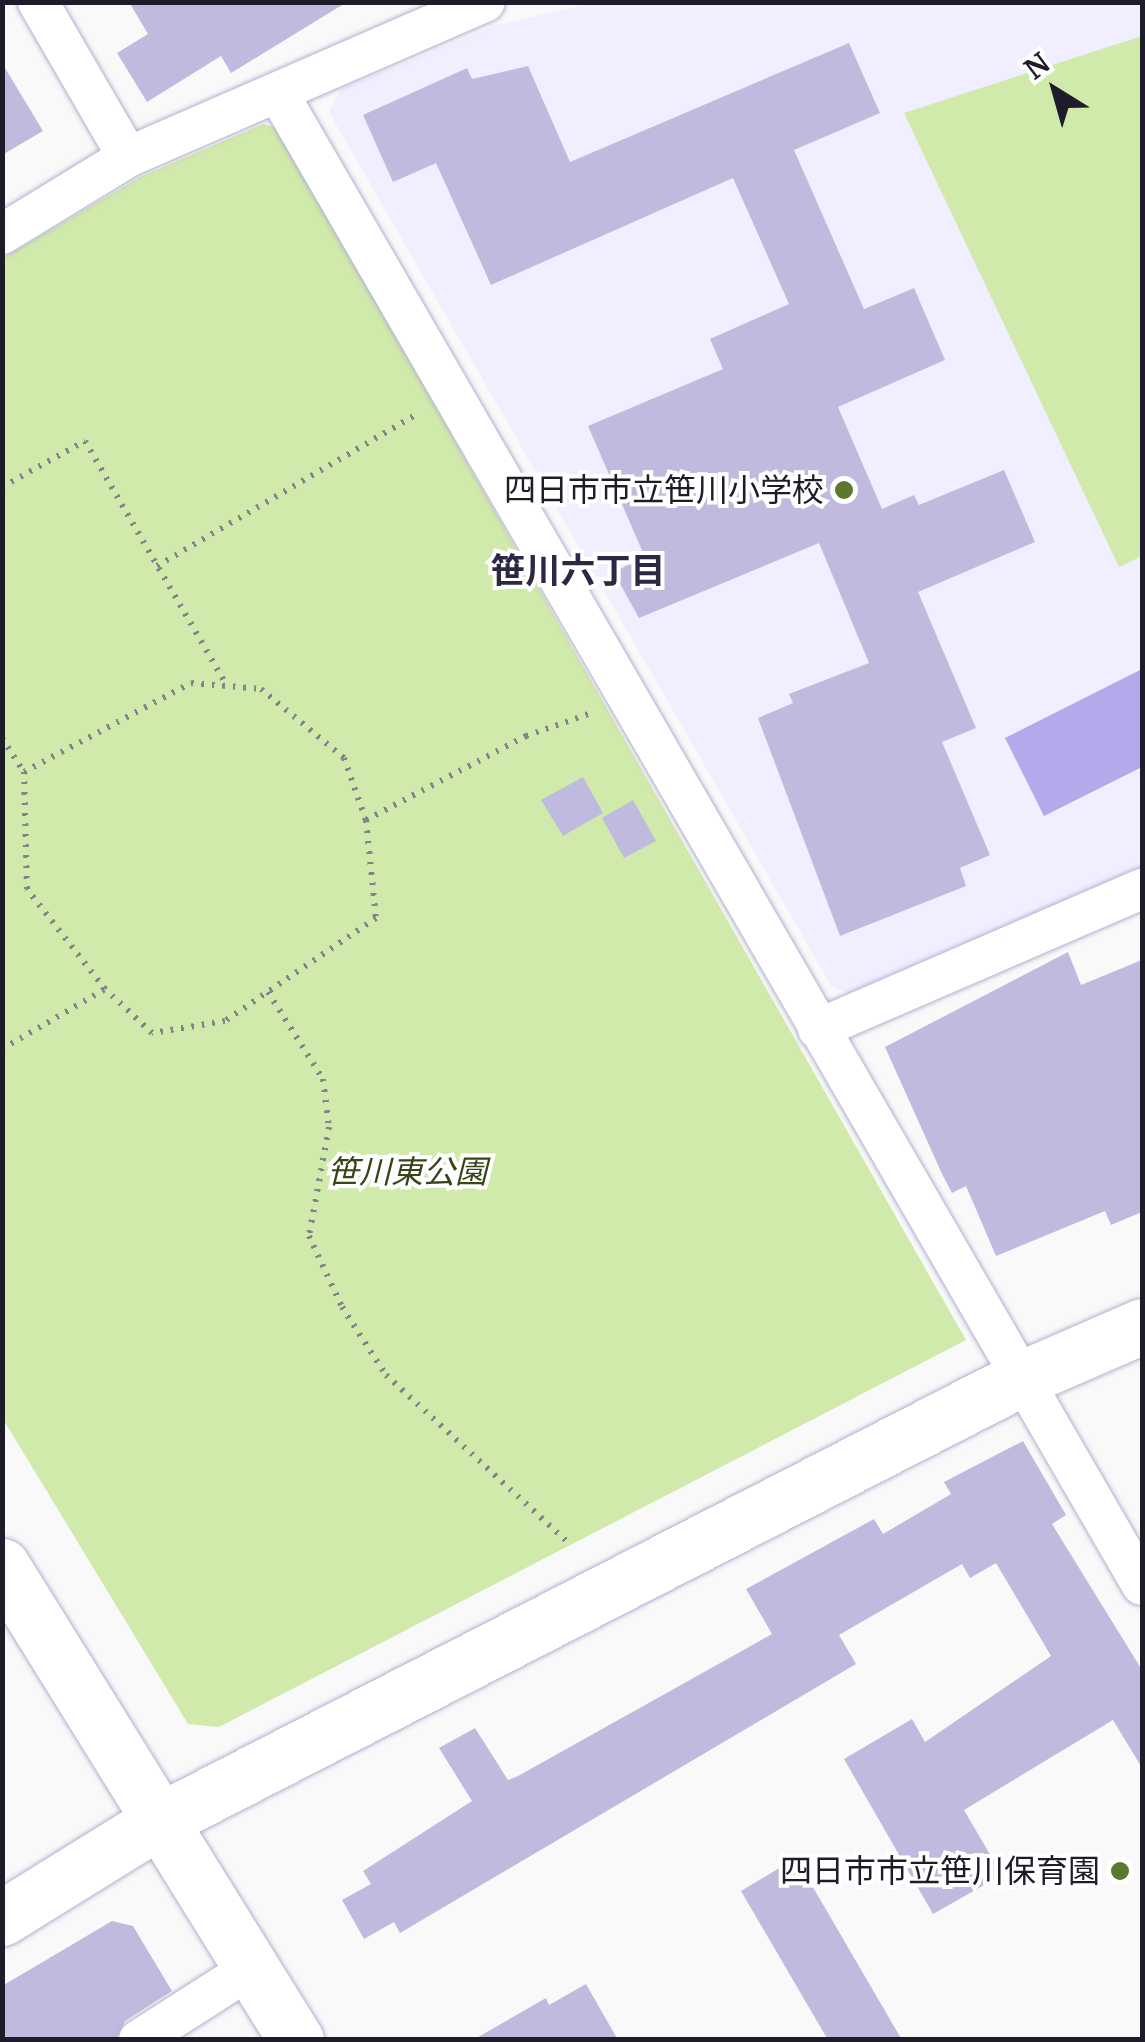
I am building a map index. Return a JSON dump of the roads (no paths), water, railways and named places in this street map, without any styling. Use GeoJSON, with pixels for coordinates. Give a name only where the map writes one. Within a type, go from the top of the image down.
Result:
{"type":"FeatureCollection","features":[{"type":"Feature","properties":{"kind":"street"},"geometry":{"type":"LineString","coordinates":[[38,2],[128,157]]}},
{"type":"Feature","properties":{"kind":"street"},"geometry":{"type":"LineString","coordinates":[[2,234],[128,157],[485,2]]}},
{"type":"Feature","properties":{"kind":"street"},"geometry":{"type":"LineString","coordinates":[[278,93],[1018,1380],[1142,1585]]}},
{"type":"Feature","properties":{"kind":"street"},"geometry":{"type":"LineString","coordinates":[[818,1029],[1142,889]]}},
{"type":"Feature","properties":{"kind":"street"},"geometry":{"type":"LineString","coordinates":[[2,1918],[155,1824],[1018,1380],[1142,1326]]}},
{"type":"Feature","properties":{"kind":"street"},"geometry":{"type":"LineString","coordinates":[[2,1566],[155,1824],[296,2040]]}},
{"type":"Feature","properties":{"kind":"street"},"geometry":{"type":"LineString","coordinates":[[139,2040],[250,1969]]}},
{"type":"Feature","properties":{"kind":"place","name":"四日市市立笹川小学校"},"geometry":{"type":"Point","coordinates":[844,490]}},
{"type":"Feature","properties":{"kind":"place","name":"四日市市立笹川保育園"},"geometry":{"type":"Point","coordinates":[1120,1871]}},
{"type":"Feature","properties":{"kind":"district","name":"笹川六丁目"},"geometry":{"type":"Point","coordinates":[578,571]}},
{"type":"Feature","properties":{"kind":"park label","name":"笹川東公園"},"geometry":{"type":"Point","coordinates":[407,1172]}}]}
